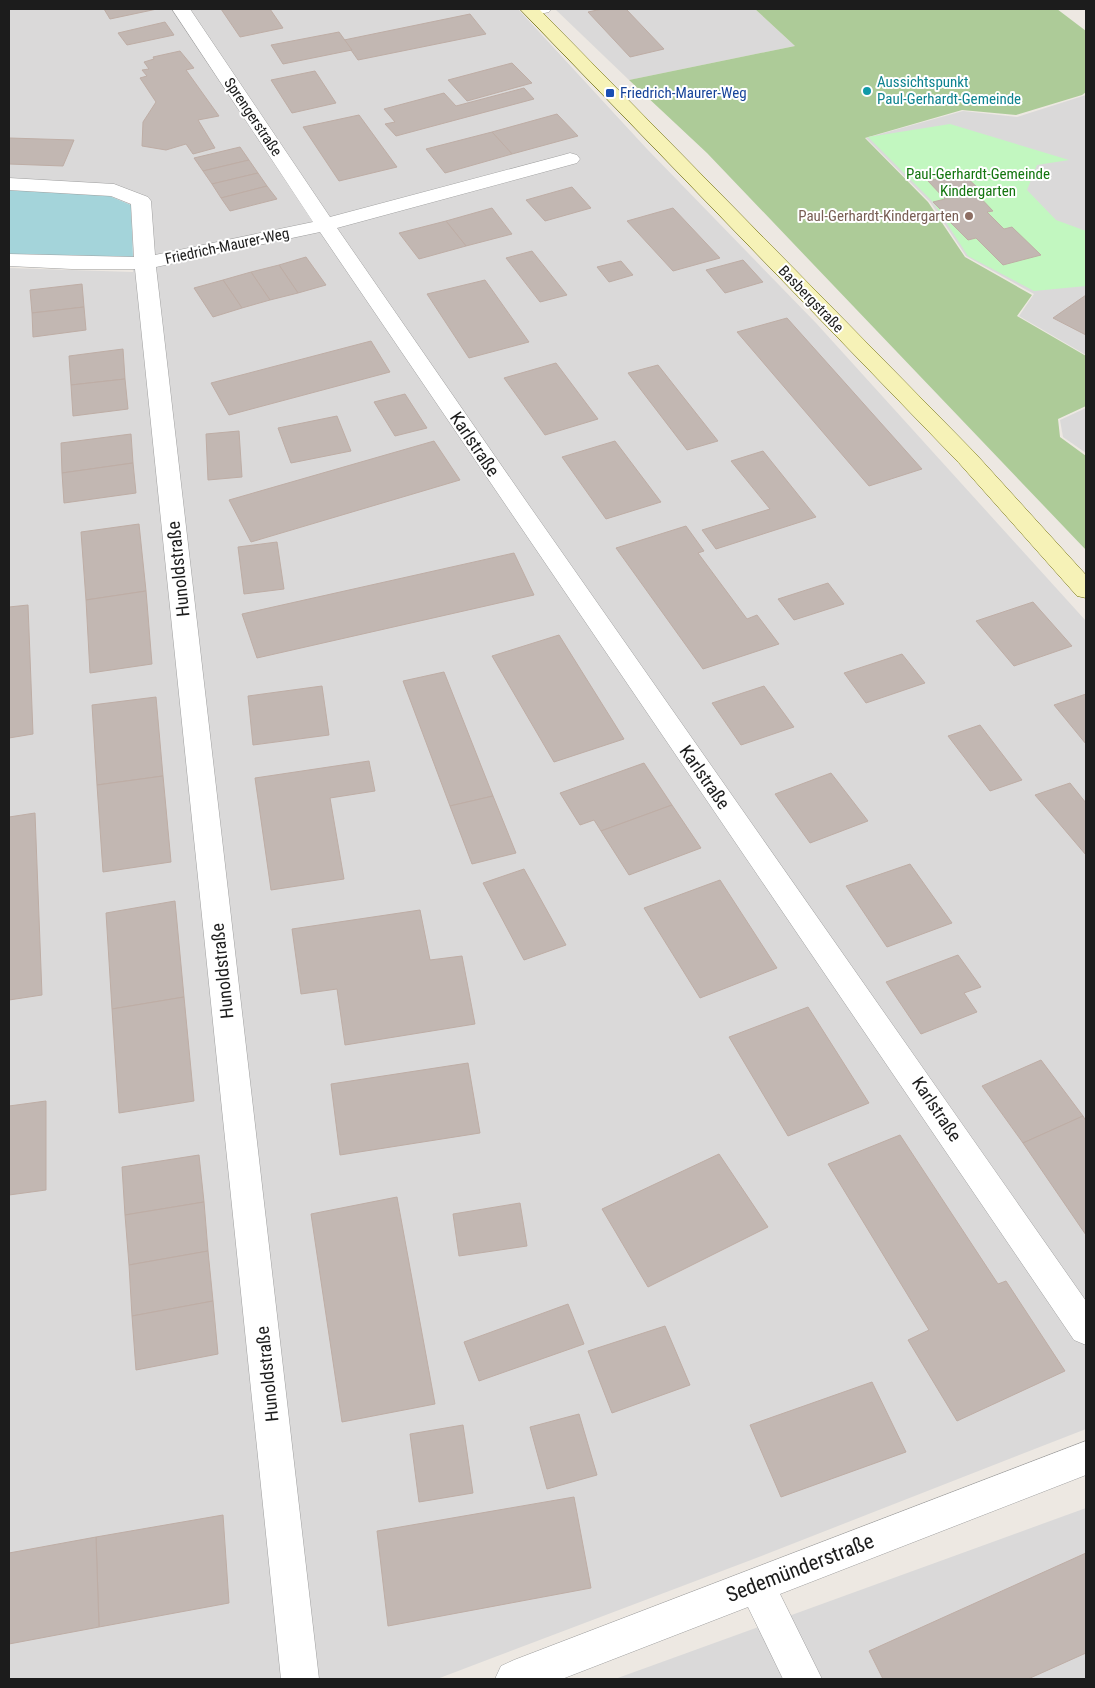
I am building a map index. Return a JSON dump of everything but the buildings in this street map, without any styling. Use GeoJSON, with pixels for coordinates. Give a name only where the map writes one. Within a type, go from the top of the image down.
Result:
{"type":"FeatureCollection","features":[{"type":"Feature","properties":{"kind":"main road","name":"Basbergstraße"},"geometry":{"type":"LineString","coordinates":[[535,10],[966,458],[1086,590]]}},
{"type":"Feature","properties":{"kind":"street","name":"Sprengerstraße"},"geometry":{"type":"LineString","coordinates":[[181,9],[325,224]]}},
{"type":"Feature","properties":{"kind":"street","name":"Friedrich-Maurer-Weg"},"geometry":{"type":"LineString","coordinates":[[9,260],[72,263],[145,263],[218,249],[325,224],[570,159]]}},
{"type":"Feature","properties":{"kind":"street","name":"Friedrich-Maurer-Weg"},"geometry":{"type":"LineString","coordinates":[[9,184],[114,190],[141,201],[145,263]]}},
{"type":"Feature","properties":{"kind":"street","name":"Karlstraße"},"geometry":{"type":"LineString","coordinates":[[325,224],[598,625],[927,1094],[1086,1330]]}},
{"type":"Feature","properties":{"kind":"street","name":"Hunoldstraße"},"geometry":{"type":"LineString","coordinates":[[145,263],[300,1679]]}},
{"type":"Feature","properties":{"kind":"street","name":"Sedemünderstraße"},"geometry":{"type":"LineString","coordinates":[[514,1679],[1086,1458]]}},
{"type":"Feature","properties":{"kind":"street"},"geometry":{"type":"LineString","coordinates":[[756,1585],[803,1679]]}},
{"type":"Feature","properties":{"kind":"shaded area"},"geometry":{"type":"Polygon","coordinates":[[[9,9],[518,9],[647,149],[816,323],[1086,621],[1086,1429],[751,1560],[437,1679],[9,1679],[9,268],[133,272],[131,205],[107,195],[9,190],[9,9]]]}},
{"type":"Feature","properties":{"kind":"shaded area"},"geometry":{"type":"Polygon","coordinates":[[[555,9],[755,9],[795,46],[629,80],[555,9]]]}},
{"type":"Feature","properties":{"kind":"shaded area","name":"Paul-Gerhardt-Gemeinde Kindergarten"},"geometry":{"type":"Polygon","coordinates":[[[1086,95],[1086,355],[1019,316],[1034,294],[966,256],[930,202],[866,138],[963,111],[1017,117],[1086,95]]]}},
{"type":"Feature","properties":{"kind":"shaded area"},"geometry":{"type":"Polygon","coordinates":[[[1086,408],[1086,453],[1063,437],[1060,420],[1086,408]]]}},
{"type":"Feature","properties":{"kind":"shaded area"},"geometry":{"type":"Polygon","coordinates":[[[1086,1508],[1086,1679],[615,1679],[1086,1508]]]}},
{"type":"Feature","properties":{"kind":"green space"},"geometry":{"type":"Polygon","coordinates":[[[755,9],[1057,9],[1086,31],[1086,92],[1082,95],[1016,115],[962,110],[865,138],[928,202],[965,257],[1032,295],[1017,316],[1086,356],[1086,406],[1058,419],[1060,437],[1086,456],[1086,550],[707,153],[629,80],[795,46],[755,9]]]}},
{"type":"Feature","properties":{"kind":"green space","name":"Paul-Gerhardt-Gemeinde Kindergarten"},"geometry":{"type":"Polygon","coordinates":[[[950,124],[1069,160],[1037,165],[1027,190],[1056,220],[1086,231],[1086,286],[1034,291],[968,256],[933,202],[868,137],[950,124]]]}},
{"type":"Feature","properties":{"kind":"water"},"geometry":{"type":"Polygon","coordinates":[[[9,190],[107,195],[131,205],[133,258],[73,259],[9,256],[9,190]]]}},
{"type":"Feature","properties":{"kind":"place","name":"Aussichtspunkt Paul-Gerhardt-Gemeinde"},"geometry":{"type":"Point","coordinates":[867,91]}},
{"type":"Feature","properties":{"kind":"place","name":"Friedrich-Maurer-Weg"},"geometry":{"type":"Point","coordinates":[610,93]}},
{"type":"Feature","properties":{"kind":"place","name":"Paul-Gerhardt-Kindergarten"},"geometry":{"type":"Point","coordinates":[969,216]}}]}
